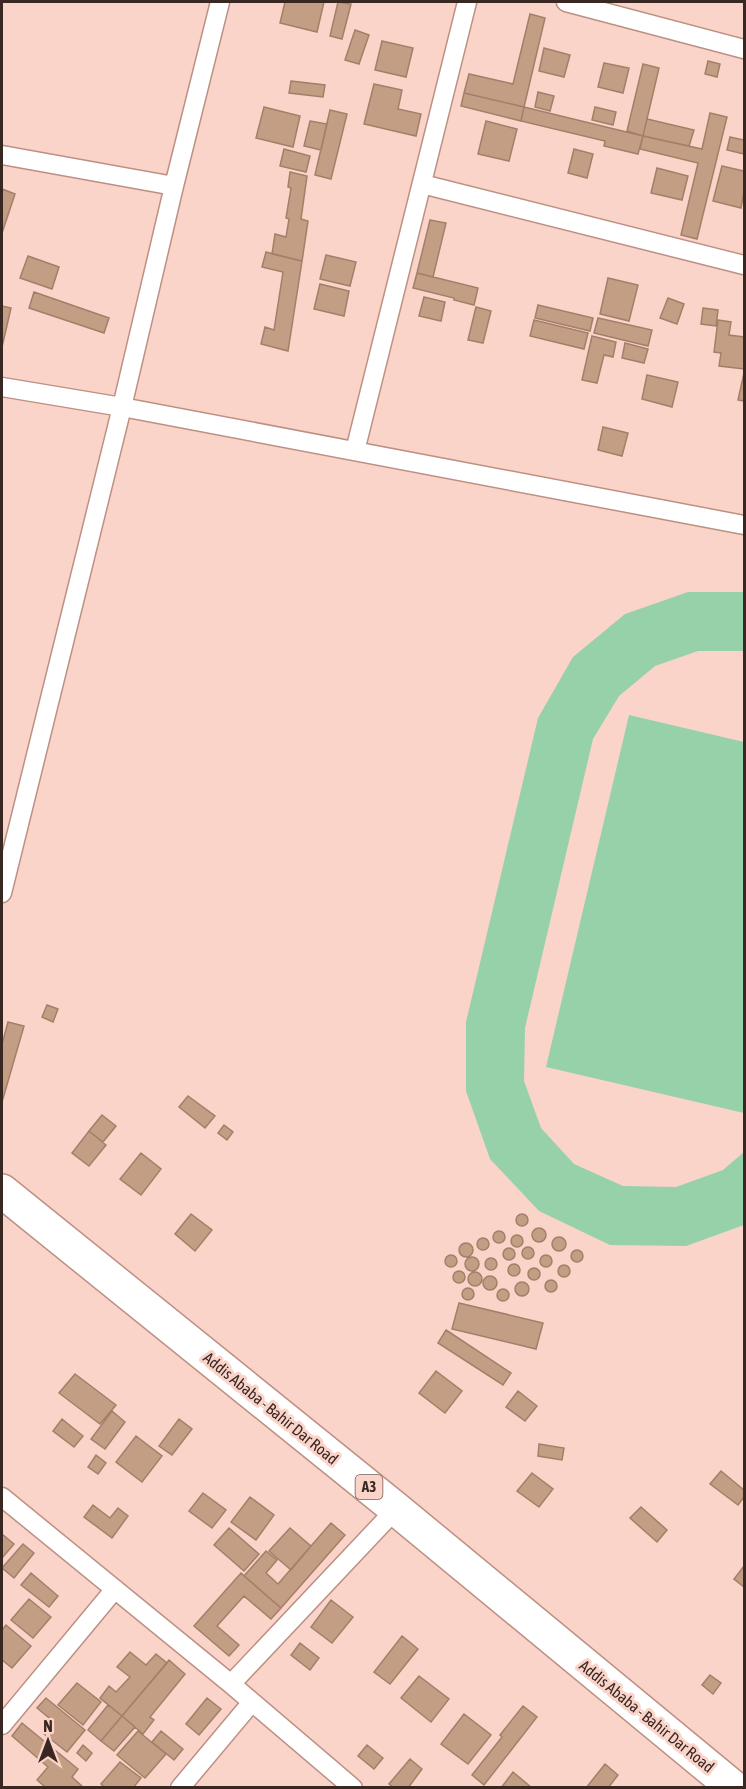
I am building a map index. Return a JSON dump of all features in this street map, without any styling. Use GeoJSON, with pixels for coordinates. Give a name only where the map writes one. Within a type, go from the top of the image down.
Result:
{"type":"FeatureCollection","features":[{"type":"Feature","properties":{"kind":"highway","name":"Addis Ababa - Bahir Dar Road"},"geometry":{"type":"LineString","coordinates":[[2,1191],[396,1509],[734,1788]]}},
{"type":"Feature","properties":{"kind":"street"},"geometry":{"type":"LineString","coordinates":[[2,893],[4,872],[122,407],[220,2]]}},
{"type":"Feature","properties":{"kind":"street"},"geometry":{"type":"LineString","coordinates":[[355,451],[467,2]]}},
{"type":"Feature","properties":{"kind":"street"},"geometry":{"type":"LineString","coordinates":[[566,2],[744,49]]}},
{"type":"Feature","properties":{"kind":"street"},"geometry":{"type":"LineString","coordinates":[[2,156],[174,186]]}},
{"type":"Feature","properties":{"kind":"street"},"geometry":{"type":"LineString","coordinates":[[422,184],[744,266]]}},
{"type":"Feature","properties":{"kind":"street"},"geometry":{"type":"LineString","coordinates":[[2,387],[122,407],[744,525]]}},
{"type":"Feature","properties":{"kind":"street"},"geometry":{"type":"LineString","coordinates":[[2,1497],[231,1684],[353,1788]]}},
{"type":"Feature","properties":{"kind":"street"},"geometry":{"type":"LineString","coordinates":[[231,1684],[396,1509]]}},
{"type":"Feature","properties":{"kind":"street"},"geometry":{"type":"LineString","coordinates":[[2,1725],[115,1589]]}},
{"type":"Feature","properties":{"kind":"street"},"geometry":{"type":"LineString","coordinates":[[180,1788],[252,1702]]}},
{"type":"Feature","properties":{"kind":"green space"},"geometry":{"type":"Polygon","coordinates":[[[688,592],[744,592],[744,651],[698,651],[655,666],[619,696],[593,739],[525,1028],[524,1081],[541,1128],[574,1164],[623,1186],[676,1187],[723,1170],[744,1152],[744,1225],[686,1246],[610,1245],[539,1211],[490,1159],[466,1091],[466,1022],[538,718],[573,657],[625,614],[688,592]]]}},
{"type":"Feature","properties":{"kind":"green space"},"geometry":{"type":"Polygon","coordinates":[[[629,715],[744,742],[744,1113],[546,1067],[629,715]]]}},
{"type":"Feature","properties":{"kind":"building"},"geometry":{"type":"Polygon","coordinates":[[[285,2],[324,2],[317,32],[280,23],[285,2]]]}},
{"type":"Feature","properties":{"kind":"building"},"geometry":{"type":"Polygon","coordinates":[[[338,2],[351,4],[342,39],[330,36],[338,2]]]}},
{"type":"Feature","properties":{"kind":"building"},"geometry":{"type":"Polygon","coordinates":[[[530,14],[545,18],[524,107],[464,93],[469,74],[513,84],[530,14]]]}},
{"type":"Feature","properties":{"kind":"building"},"geometry":{"type":"Polygon","coordinates":[[[355,30],[369,35],[359,64],[345,60],[355,30]]]}},
{"type":"Feature","properties":{"kind":"building"},"geometry":{"type":"Polygon","coordinates":[[[382,41],[413,48],[406,77],[375,70],[382,41]]]}},
{"type":"Feature","properties":{"kind":"building"},"geometry":{"type":"Polygon","coordinates":[[[544,48],[570,55],[564,77],[539,71],[544,48]]]}},
{"type":"Feature","properties":{"kind":"building"},"geometry":{"type":"Polygon","coordinates":[[[708,61],[720,64],[717,77],[705,74],[708,61]]]}},
{"type":"Feature","properties":{"kind":"building"},"geometry":{"type":"Polygon","coordinates":[[[604,63],[629,68],[623,93],[598,87],[604,63]]]}},
{"type":"Feature","properties":{"kind":"building"},"geometry":{"type":"Polygon","coordinates":[[[643,64],[659,68],[643,136],[627,131],[643,64]]]}},
{"type":"Feature","properties":{"kind":"building"},"geometry":{"type":"Polygon","coordinates":[[[291,81],[325,85],[323,97],[289,93],[291,81]]]}},
{"type":"Feature","properties":{"kind":"building"},"geometry":{"type":"Polygon","coordinates":[[[374,84],[402,90],[398,109],[421,114],[416,136],[364,124],[374,84]]]}},
{"type":"Feature","properties":{"kind":"building"},"geometry":{"type":"Polygon","coordinates":[[[538,92],[554,96],[550,111],[535,107],[538,92]]]}},
{"type":"Feature","properties":{"kind":"building"},"geometry":{"type":"Polygon","coordinates":[[[464,93],[524,107],[521,121],[461,106],[464,93]]]}},
{"type":"Feature","properties":{"kind":"building"},"geometry":{"type":"Polygon","coordinates":[[[264,107],[300,116],[293,147],[256,138],[264,107]]]}},
{"type":"Feature","properties":{"kind":"building"},"geometry":{"type":"Polygon","coordinates":[[[524,107],[643,136],[638,154],[604,146],[605,141],[521,121],[524,107]]]}},
{"type":"Feature","properties":{"kind":"building"},"geometry":{"type":"Polygon","coordinates":[[[595,107],[616,112],[613,125],[592,120],[595,107]]]}},
{"type":"Feature","properties":{"kind":"building"},"geometry":{"type":"Polygon","coordinates":[[[330,110],[347,114],[331,179],[315,175],[330,110]]]}},
{"type":"Feature","properties":{"kind":"building"},"geometry":{"type":"Polygon","coordinates":[[[710,113],[727,117],[697,239],[681,235],[698,163],[640,149],[643,136],[702,149],[710,113]]]}},
{"type":"Feature","properties":{"kind":"building"},"geometry":{"type":"Polygon","coordinates":[[[647,119],[694,130],[689,146],[643,136],[647,119]]]}},
{"type":"Feature","properties":{"kind":"building"},"geometry":{"type":"Polygon","coordinates":[[[310,121],[327,124],[321,150],[304,146],[310,121]]]}},
{"type":"Feature","properties":{"kind":"building"},"geometry":{"type":"Polygon","coordinates":[[[486,121],[517,129],[509,161],[478,154],[486,121]]]}},
{"type":"Feature","properties":{"kind":"building"},"geometry":{"type":"Polygon","coordinates":[[[730,137],[744,140],[744,154],[727,150],[730,137]]]}},
{"type":"Feature","properties":{"kind":"building"},"geometry":{"type":"Polygon","coordinates":[[[284,149],[310,156],[306,172],[280,166],[284,149]]]}},
{"type":"Feature","properties":{"kind":"building"},"geometry":{"type":"Polygon","coordinates":[[[574,149],[593,154],[587,178],[568,173],[574,149]]]}},
{"type":"Feature","properties":{"kind":"building"},"geometry":{"type":"Polygon","coordinates":[[[722,166],[744,171],[741,208],[713,201],[722,166]]]}},
{"type":"Feature","properties":{"kind":"building"},"geometry":{"type":"Polygon","coordinates":[[[657,168],[688,176],[682,200],[651,193],[657,168]]]}},
{"type":"Feature","properties":{"kind":"building"},"geometry":{"type":"Polygon","coordinates":[[[290,172],[307,176],[301,219],[308,221],[302,261],[272,254],[275,234],[286,237],[289,219],[286,218],[291,188],[288,187],[290,172]]]}},
{"type":"Feature","properties":{"kind":"building"},"geometry":{"type":"Polygon","coordinates":[[[2,189],[15,194],[2,233],[2,189]]]}},
{"type":"Feature","properties":{"kind":"building"},"geometry":{"type":"Polygon","coordinates":[[[430,220],[446,223],[433,277],[417,273],[430,220]]]}},
{"type":"Feature","properties":{"kind":"building"},"geometry":{"type":"Polygon","coordinates":[[[266,252],[302,261],[288,351],[261,344],[265,327],[274,330],[283,272],[262,267],[266,252]]]}},
{"type":"Feature","properties":{"kind":"building"},"geometry":{"type":"Polygon","coordinates":[[[326,255],[356,262],[350,286],[320,279],[326,255]]]}},
{"type":"Feature","properties":{"kind":"building"},"geometry":{"type":"Polygon","coordinates":[[[28,256],[59,267],[52,289],[20,278],[28,256]]]}},
{"type":"Feature","properties":{"kind":"building"},"geometry":{"type":"Polygon","coordinates":[[[417,273],[478,288],[474,305],[413,288],[417,273]]]}},
{"type":"Feature","properties":{"kind":"building"},"geometry":{"type":"Polygon","coordinates":[[[608,278],[638,285],[629,321],[600,314],[608,278]]]}},
{"type":"Feature","properties":{"kind":"building"},"geometry":{"type":"Polygon","coordinates":[[[320,284],[349,291],[344,316],[314,309],[320,284]]]}},
{"type":"Feature","properties":{"kind":"building"},"geometry":{"type":"Polygon","coordinates":[[[34,292],[109,318],[104,333],[29,308],[34,292]]]}},
{"type":"Feature","properties":{"kind":"building"},"geometry":{"type":"Polygon","coordinates":[[[424,297],[445,302],[441,321],[419,316],[424,297]]]}},
{"type":"Feature","properties":{"kind":"building"},"geometry":{"type":"Polygon","coordinates":[[[668,298],[684,304],[677,324],[660,318],[668,298]]]}},
{"type":"Feature","properties":{"kind":"building"},"geometry":{"type":"Polygon","coordinates":[[[538,305],[593,318],[590,331],[535,318],[538,305]]]}},
{"type":"Feature","properties":{"kind":"building"},"geometry":{"type":"Polygon","coordinates":[[[2,306],[11,308],[2,347],[2,306]]]}},
{"type":"Feature","properties":{"kind":"building"},"geometry":{"type":"Polygon","coordinates":[[[476,307],[491,311],[483,343],[468,340],[476,307]]]}},
{"type":"Feature","properties":{"kind":"building"},"geometry":{"type":"Polygon","coordinates":[[[703,308],[718,310],[716,326],[701,324],[703,308]]]}},
{"type":"Feature","properties":{"kind":"building"},"geometry":{"type":"Polygon","coordinates":[[[598,318],[652,330],[648,346],[594,333],[598,318]]]}},
{"type":"Feature","properties":{"kind":"building"},"geometry":{"type":"Polygon","coordinates":[[[534,320],[588,333],[584,349],[530,336],[534,320]]]}},
{"type":"Feature","properties":{"kind":"building"},"geometry":{"type":"Polygon","coordinates":[[[718,320],[731,322],[729,335],[744,337],[744,369],[719,366],[721,353],[714,352],[718,320]]]}},
{"type":"Feature","properties":{"kind":"building"},"geometry":{"type":"Polygon","coordinates":[[[592,336],[616,342],[613,357],[604,355],[597,383],[582,380],[592,336]]]}},
{"type":"Feature","properties":{"kind":"building"},"geometry":{"type":"Polygon","coordinates":[[[625,343],[648,349],[644,363],[622,358],[625,343]]]}},
{"type":"Feature","properties":{"kind":"building"},"geometry":{"type":"Polygon","coordinates":[[[744,373],[744,401],[738,400],[744,373]]]}},
{"type":"Feature","properties":{"kind":"building"},"geometry":{"type":"Polygon","coordinates":[[[647,375],[678,382],[672,407],[642,399],[647,375]]]}},
{"type":"Feature","properties":{"kind":"building"},"geometry":{"type":"Polygon","coordinates":[[[603,427],[628,433],[622,456],[598,450],[603,427]]]}},
{"type":"Feature","properties":{"kind":"building"},"geometry":{"type":"Polygon","coordinates":[[[47,1005],[58,1009],[53,1022],[42,1017],[47,1005]]]}},
{"type":"Feature","properties":{"kind":"building"},"geometry":{"type":"Polygon","coordinates":[[[8,1022],[24,1026],[2,1102],[2,1044],[8,1022]]]}},
{"type":"Feature","properties":{"kind":"building"},"geometry":{"type":"Polygon","coordinates":[[[188,1096],[215,1116],[205,1128],[179,1107],[188,1096]]]}},
{"type":"Feature","properties":{"kind":"building"},"geometry":{"type":"Polygon","coordinates":[[[102,1115],[116,1126],[103,1142],[89,1131],[102,1115]]]}},
{"type":"Feature","properties":{"kind":"building"},"geometry":{"type":"Polygon","coordinates":[[[224,1125],[233,1132],[227,1140],[218,1133],[224,1125]]]}},
{"type":"Feature","properties":{"kind":"building"},"geometry":{"type":"Polygon","coordinates":[[[89,1131],[106,1145],[89,1166],[72,1153],[89,1131]]]}},
{"type":"Feature","properties":{"kind":"building"},"geometry":{"type":"Polygon","coordinates":[[[141,1153],[161,1169],[141,1195],[120,1179],[141,1153]]]}},
{"type":"Feature","properties":{"kind":"building"},"geometry":{"type":"Polygon","coordinates":[[[191,1214],[212,1230],[195,1251],[175,1234],[191,1214]]]}},
{"type":"Feature","properties":{"kind":"building"},"geometry":{"type":"Polygon","coordinates":[[[524,1214],[527,1215],[527,1225],[520,1226],[517,1225],[516,1218],[517,1215],[524,1214]]]}},
{"type":"Feature","properties":{"kind":"building"},"geometry":{"type":"Polygon","coordinates":[[[539,1228],[544,1230],[546,1235],[544,1240],[539,1242],[534,1240],[532,1235],[534,1230],[539,1228]]]}},
{"type":"Feature","properties":{"kind":"building"},"geometry":{"type":"Polygon","coordinates":[[[501,1231],[504,1232],[504,1242],[497,1243],[494,1242],[493,1235],[494,1232],[501,1231]]]}},
{"type":"Feature","properties":{"kind":"building"},"geometry":{"type":"Polygon","coordinates":[[[519,1235],[522,1236],[522,1246],[515,1247],[512,1246],[511,1239],[512,1236],[519,1235]]]}},
{"type":"Feature","properties":{"kind":"building"},"geometry":{"type":"Polygon","coordinates":[[[559,1237],[564,1239],[566,1244],[564,1249],[559,1251],[554,1249],[552,1244],[554,1239],[559,1237]]]}},
{"type":"Feature","properties":{"kind":"building"},"geometry":{"type":"Polygon","coordinates":[[[485,1238],[488,1239],[488,1249],[481,1250],[478,1249],[477,1242],[478,1239],[485,1238]]]}},
{"type":"Feature","properties":{"kind":"building"},"geometry":{"type":"Polygon","coordinates":[[[466,1243],[471,1245],[473,1250],[471,1255],[466,1257],[461,1255],[459,1250],[461,1245],[466,1243]]]}},
{"type":"Feature","properties":{"kind":"building"},"geometry":{"type":"Polygon","coordinates":[[[530,1247],[533,1248],[533,1258],[526,1259],[523,1258],[522,1251],[523,1248],[530,1247]]]}},
{"type":"Feature","properties":{"kind":"building"},"geometry":{"type":"Polygon","coordinates":[[[511,1248],[514,1249],[514,1259],[507,1260],[504,1259],[503,1252],[504,1249],[511,1248]]]}},
{"type":"Feature","properties":{"kind":"building"},"geometry":{"type":"Polygon","coordinates":[[[579,1250],[582,1251],[582,1261],[575,1262],[572,1261],[571,1254],[572,1251],[579,1250]]]}},
{"type":"Feature","properties":{"kind":"building"},"geometry":{"type":"Polygon","coordinates":[[[453,1255],[456,1256],[456,1266],[449,1267],[446,1266],[445,1259],[446,1256],[453,1255]]]}},
{"type":"Feature","properties":{"kind":"building"},"geometry":{"type":"Polygon","coordinates":[[[548,1255],[551,1256],[551,1266],[544,1267],[541,1266],[540,1259],[541,1256],[548,1255]]]}},
{"type":"Feature","properties":{"kind":"building"},"geometry":{"type":"Polygon","coordinates":[[[472,1257],[477,1259],[479,1264],[477,1269],[472,1271],[467,1269],[465,1264],[467,1259],[472,1257]]]}},
{"type":"Feature","properties":{"kind":"building"},"geometry":{"type":"Polygon","coordinates":[[[493,1258],[496,1259],[496,1269],[489,1270],[486,1269],[485,1262],[486,1259],[493,1258]]]}},
{"type":"Feature","properties":{"kind":"building"},"geometry":{"type":"Polygon","coordinates":[[[516,1264],[519,1265],[519,1275],[512,1276],[509,1275],[508,1268],[509,1265],[516,1264]]]}},
{"type":"Feature","properties":{"kind":"building"},"geometry":{"type":"Polygon","coordinates":[[[566,1265],[569,1266],[569,1276],[562,1277],[559,1276],[558,1269],[559,1266],[566,1265]]]}},
{"type":"Feature","properties":{"kind":"building"},"geometry":{"type":"Polygon","coordinates":[[[536,1268],[539,1269],[539,1279],[532,1280],[529,1279],[528,1272],[529,1269],[536,1268]]]}},
{"type":"Feature","properties":{"kind":"building"},"geometry":{"type":"Polygon","coordinates":[[[461,1271],[464,1272],[464,1282],[457,1283],[454,1282],[453,1275],[454,1272],[461,1271]]]}},
{"type":"Feature","properties":{"kind":"building"},"geometry":{"type":"Polygon","coordinates":[[[475,1272],[480,1274],[482,1279],[480,1284],[475,1286],[470,1284],[468,1279],[470,1274],[475,1272]]]}},
{"type":"Feature","properties":{"kind":"building"},"geometry":{"type":"Polygon","coordinates":[[[490,1276],[495,1278],[497,1283],[495,1288],[490,1290],[485,1288],[483,1283],[485,1278],[490,1276]]]}},
{"type":"Feature","properties":{"kind":"building"},"geometry":{"type":"Polygon","coordinates":[[[553,1280],[556,1281],[556,1291],[549,1292],[546,1291],[545,1284],[546,1281],[553,1280]]]}},
{"type":"Feature","properties":{"kind":"building"},"geometry":{"type":"Polygon","coordinates":[[[522,1282],[527,1284],[529,1289],[527,1294],[522,1296],[517,1294],[515,1289],[517,1284],[522,1282]]]}},
{"type":"Feature","properties":{"kind":"building"},"geometry":{"type":"Polygon","coordinates":[[[470,1288],[473,1289],[473,1299],[466,1300],[463,1299],[462,1292],[463,1289],[470,1288]]]}},
{"type":"Feature","properties":{"kind":"building"},"geometry":{"type":"Polygon","coordinates":[[[505,1289],[508,1290],[508,1300],[501,1301],[498,1300],[497,1293],[498,1290],[505,1289]]]}},
{"type":"Feature","properties":{"kind":"building"},"geometry":{"type":"Polygon","coordinates":[[[459,1303],[543,1323],[536,1349],[452,1329],[459,1303]]]}},
{"type":"Feature","properties":{"kind":"building"},"geometry":{"type":"Polygon","coordinates":[[[446,1330],[511,1373],[503,1385],[438,1343],[446,1330]]]}},
{"type":"Feature","properties":{"kind":"building"},"geometry":{"type":"Polygon","coordinates":[[[436,1371],[462,1391],[445,1413],[419,1393],[436,1371]]]}},
{"type":"Feature","properties":{"kind":"building"},"geometry":{"type":"Polygon","coordinates":[[[75,1374],[116,1405],[100,1424],[59,1393],[75,1374]]]}},
{"type":"Feature","properties":{"kind":"building"},"geometry":{"type":"Polygon","coordinates":[[[518,1391],[537,1406],[525,1421],[506,1407],[518,1391]]]}},
{"type":"Feature","properties":{"kind":"building"},"geometry":{"type":"Polygon","coordinates":[[[112,1411],[125,1422],[105,1449],[91,1439],[112,1411]]]}},
{"type":"Feature","properties":{"kind":"building"},"geometry":{"type":"Polygon","coordinates":[[[62,1419],[83,1436],[74,1447],[53,1431],[62,1419]]]}},
{"type":"Feature","properties":{"kind":"building"},"geometry":{"type":"Polygon","coordinates":[[[179,1419],[192,1429],[172,1455],[159,1446],[179,1419]]]}},
{"type":"Feature","properties":{"kind":"building"},"geometry":{"type":"Polygon","coordinates":[[[136,1436],[162,1456],[142,1482],[116,1462],[136,1436]]]}},
{"type":"Feature","properties":{"kind":"building"},"geometry":{"type":"Polygon","coordinates":[[[539,1444],[564,1448],[562,1460],[538,1456],[539,1444]]]}},
{"type":"Feature","properties":{"kind":"building"},"geometry":{"type":"Polygon","coordinates":[[[96,1455],[106,1463],[98,1474],[88,1467],[96,1455]]]}},
{"type":"Feature","properties":{"kind":"building"},"geometry":{"type":"Polygon","coordinates":[[[721,1471],[744,1490],[744,1497],[738,1505],[710,1484],[721,1471]]]}},
{"type":"Feature","properties":{"kind":"building"},"geometry":{"type":"Polygon","coordinates":[[[532,1473],[553,1489],[539,1507],[517,1491],[532,1473]]]}},
{"type":"Feature","properties":{"kind":"building"},"geometry":{"type":"Polygon","coordinates":[[[203,1493],[226,1510],[212,1528],[189,1511],[203,1493]]]}},
{"type":"Feature","properties":{"kind":"building"},"geometry":{"type":"Polygon","coordinates":[[[250,1497],[274,1515],[256,1540],[231,1522],[250,1497]]]}},
{"type":"Feature","properties":{"kind":"building"},"geometry":{"type":"Polygon","coordinates":[[[93,1505],[110,1518],[118,1508],[128,1516],[112,1538],[84,1517],[93,1505]]]}},
{"type":"Feature","properties":{"kind":"building"},"geometry":{"type":"Polygon","coordinates":[[[641,1507],[667,1530],[657,1542],[630,1518],[641,1507]]]}},
{"type":"Feature","properties":{"kind":"building"},"geometry":{"type":"Polygon","coordinates":[[[331,1523],[345,1535],[281,1608],[244,1576],[266,1551],[277,1560],[266,1573],[278,1584],[331,1523]]]}},
{"type":"Feature","properties":{"kind":"building"},"geometry":{"type":"Polygon","coordinates":[[[229,1528],[259,1554],[244,1571],[214,1545],[229,1528]]]}},
{"type":"Feature","properties":{"kind":"building"},"geometry":{"type":"Polygon","coordinates":[[[290,1528],[311,1546],[291,1570],[269,1551],[290,1528]]]}},
{"type":"Feature","properties":{"kind":"building"},"geometry":{"type":"Polygon","coordinates":[[[2,1534],[14,1544],[2,1558],[2,1534]]]}},
{"type":"Feature","properties":{"kind":"building"},"geometry":{"type":"Polygon","coordinates":[[[23,1544],[34,1553],[14,1578],[2,1568],[23,1544]]]}},
{"type":"Feature","properties":{"kind":"building"},"geometry":{"type":"Polygon","coordinates":[[[744,1566],[744,1587],[734,1579],[744,1566]]]}},
{"type":"Feature","properties":{"kind":"building"},"geometry":{"type":"Polygon","coordinates":[[[31,1573],[58,1596],[49,1607],[21,1585],[31,1573]]]}},
{"type":"Feature","properties":{"kind":"building"},"geometry":{"type":"Polygon","coordinates":[[[241,1573],[281,1608],[271,1619],[244,1596],[217,1626],[239,1645],[229,1656],[194,1626],[241,1573]]]}},
{"type":"Feature","properties":{"kind":"building"},"geometry":{"type":"Polygon","coordinates":[[[29,1599],[51,1617],[33,1638],[11,1620],[29,1599]]]}},
{"type":"Feature","properties":{"kind":"building"},"geometry":{"type":"Polygon","coordinates":[[[331,1600],[353,1617],[332,1643],[311,1627],[331,1600]]]}},
{"type":"Feature","properties":{"kind":"building"},"geometry":{"type":"Polygon","coordinates":[[[6,1625],[31,1646],[12,1668],[2,1660],[2,1630],[6,1625]]]}},
{"type":"Feature","properties":{"kind":"building"},"geometry":{"type":"Polygon","coordinates":[[[402,1636],[418,1649],[390,1684],[374,1672],[402,1636]]]}},
{"type":"Feature","properties":{"kind":"building"},"geometry":{"type":"Polygon","coordinates":[[[300,1643],[319,1658],[310,1670],[291,1655],[300,1643]]]}},
{"type":"Feature","properties":{"kind":"building"},"geometry":{"type":"Polygon","coordinates":[[[130,1652],[146,1665],[156,1654],[167,1663],[122,1716],[100,1698],[109,1686],[116,1692],[130,1677],[117,1667],[130,1652]]]}},
{"type":"Feature","properties":{"kind":"building"},"geometry":{"type":"Polygon","coordinates":[[[169,1660],[185,1674],[150,1717],[154,1720],[143,1734],[122,1716],[169,1660]]]}},
{"type":"Feature","properties":{"kind":"building"},"geometry":{"type":"Polygon","coordinates":[[[710,1675],[721,1683],[713,1694],[702,1685],[710,1675]]]}},
{"type":"Feature","properties":{"kind":"building"},"geometry":{"type":"Polygon","coordinates":[[[419,1676],[449,1699],[431,1722],[401,1698],[419,1676]]]}},
{"type":"Feature","properties":{"kind":"building"},"geometry":{"type":"Polygon","coordinates":[[[77,1683],[101,1702],[83,1725],[58,1705],[77,1683]]]}},
{"type":"Feature","properties":{"kind":"building"},"geometry":{"type":"Polygon","coordinates":[[[46,1698],[85,1730],[67,1752],[44,1734],[54,1722],[37,1708],[46,1698]]]}},
{"type":"Feature","properties":{"kind":"building"},"geometry":{"type":"Polygon","coordinates":[[[207,1698],[221,1709],[199,1735],[186,1724],[207,1698]]]}},
{"type":"Feature","properties":{"kind":"building"},"geometry":{"type":"Polygon","coordinates":[[[108,1705],[122,1716],[101,1741],[88,1730],[108,1705]]]}},
{"type":"Feature","properties":{"kind":"building"},"geometry":{"type":"Polygon","coordinates":[[[523,1706],[537,1717],[484,1785],[472,1775],[523,1706]]]}},
{"type":"Feature","properties":{"kind":"building"},"geometry":{"type":"Polygon","coordinates":[[[464,1714],[491,1735],[468,1764],[441,1744],[464,1714]]]}},
{"type":"Feature","properties":{"kind":"building"},"geometry":{"type":"Polygon","coordinates":[[[122,1716],[135,1727],[114,1751],[101,1741],[122,1716]]]}},
{"type":"Feature","properties":{"kind":"building"},"geometry":{"type":"Polygon","coordinates":[[[22,1723],[78,1769],[72,1777],[84,1788],[42,1788],[44,1786],[37,1780],[48,1767],[12,1736],[22,1723]]]}},
{"type":"Feature","properties":{"kind":"building"},"geometry":{"type":"Polygon","coordinates":[[[138,1731],[166,1754],[145,1778],[117,1755],[138,1731]]]}},
{"type":"Feature","properties":{"kind":"building"},"geometry":{"type":"Polygon","coordinates":[[[161,1731],[183,1749],[174,1760],[152,1742],[161,1731]]]}},
{"type":"Feature","properties":{"kind":"building"},"geometry":{"type":"Polygon","coordinates":[[[83,1745],[92,1753],[86,1761],[77,1753],[83,1745]]]}},
{"type":"Feature","properties":{"kind":"building"},"geometry":{"type":"Polygon","coordinates":[[[367,1745],[383,1758],[374,1769],[358,1756],[367,1745]]]}},
{"type":"Feature","properties":{"kind":"building"},"geometry":{"type":"Polygon","coordinates":[[[410,1759],[422,1769],[408,1788],[394,1788],[389,1784],[410,1759]]]}},
{"type":"Feature","properties":{"kind":"building"},"geometry":{"type":"Polygon","coordinates":[[[120,1762],[141,1778],[133,1788],[105,1788],[101,1784],[120,1762]]]}},
{"type":"Feature","properties":{"kind":"building"},"geometry":{"type":"Polygon","coordinates":[[[605,1764],[618,1775],[608,1788],[586,1788],[605,1764]]]}},
{"type":"Feature","properties":{"kind":"building"},"geometry":{"type":"Polygon","coordinates":[[[513,1772],[532,1788],[501,1788],[513,1772]]]}}]}
